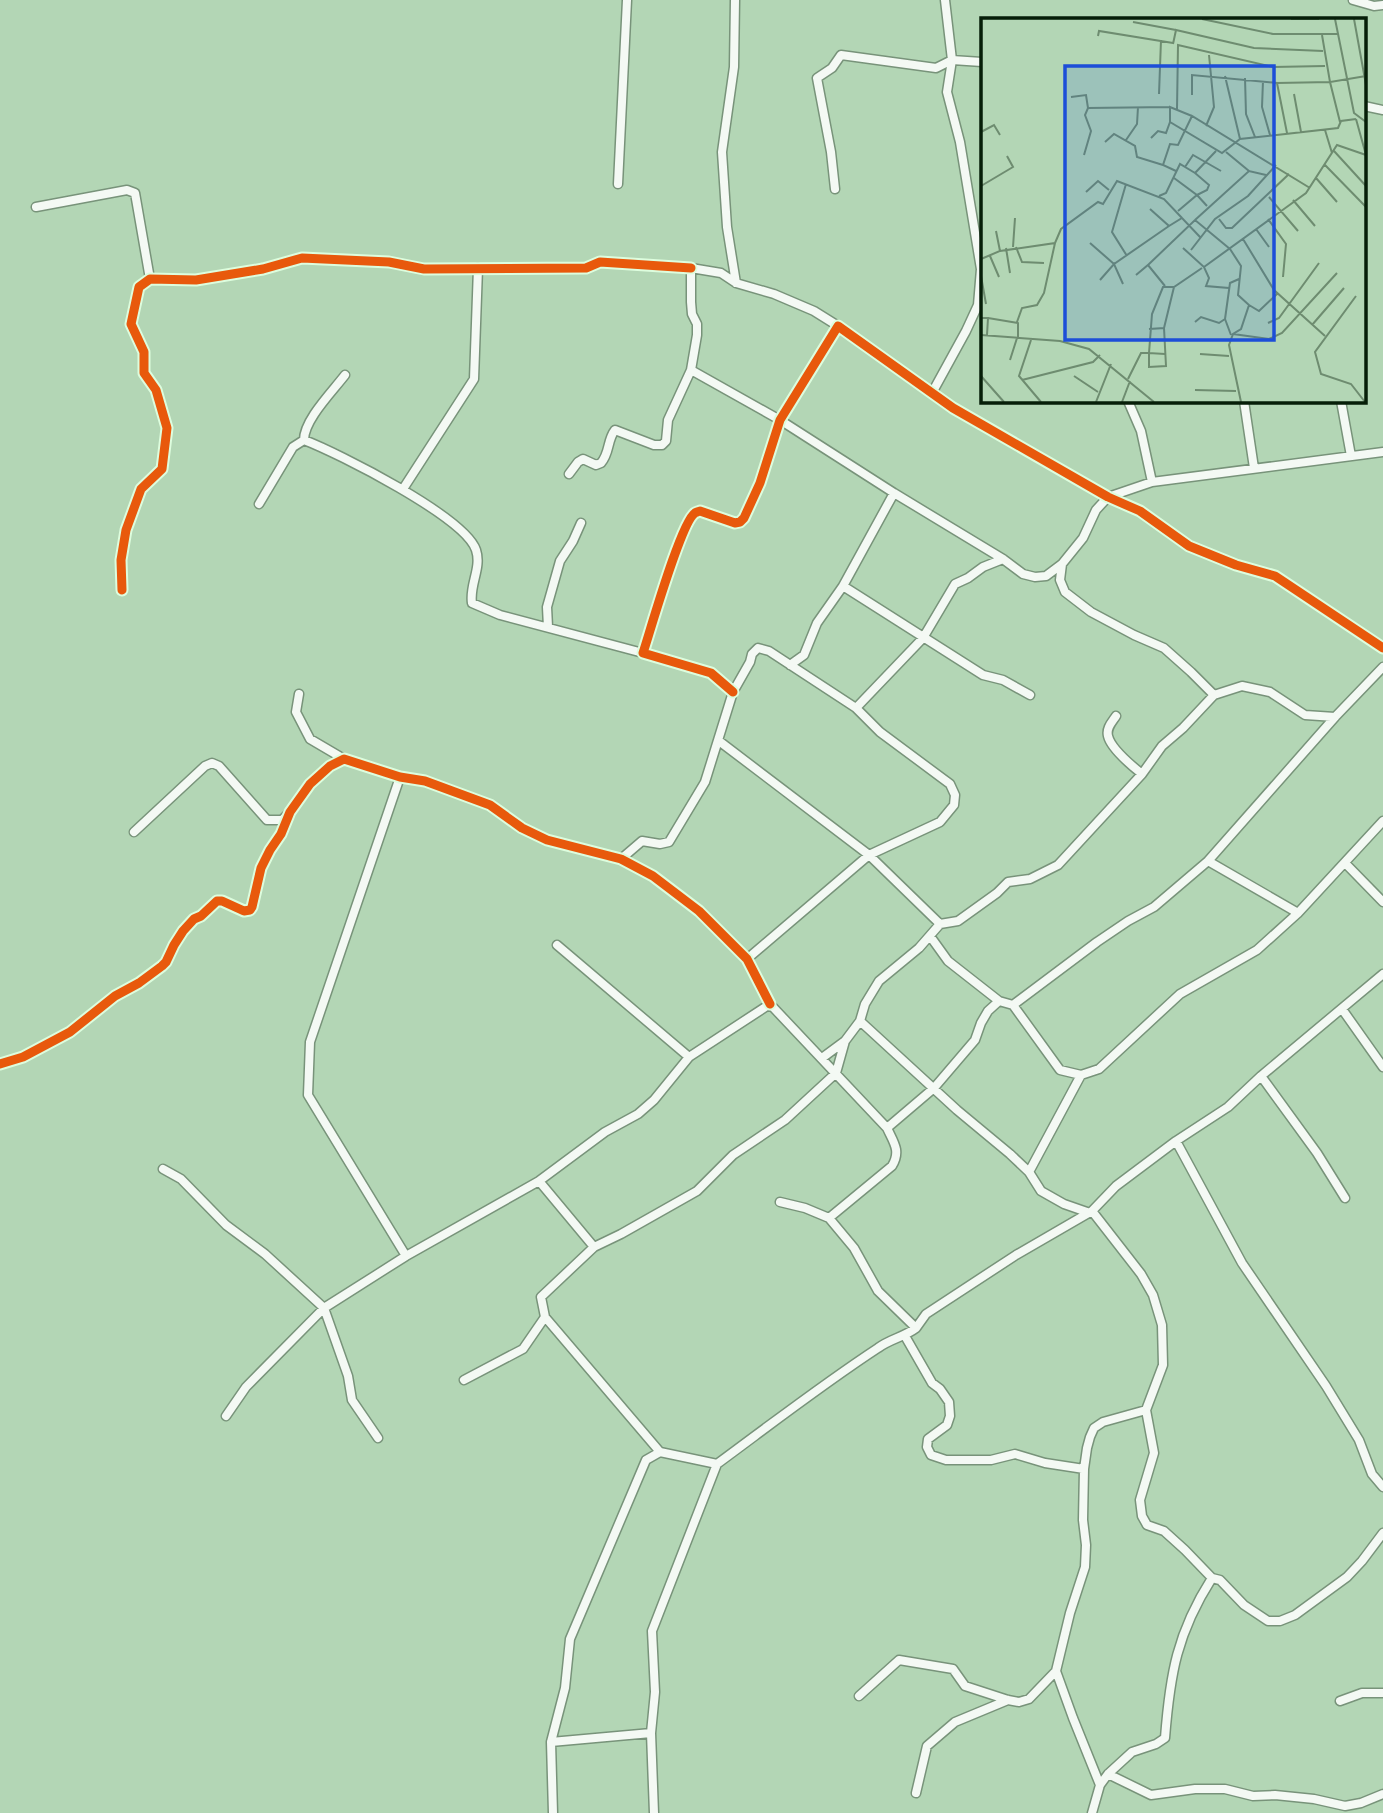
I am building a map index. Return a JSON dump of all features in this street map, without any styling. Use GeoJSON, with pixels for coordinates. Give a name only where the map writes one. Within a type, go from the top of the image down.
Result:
{"type":"FeatureCollection","features":[{"type":"Feature","properties":{"kind":"street"},"geometry":{"type":"LineString","coordinates":[[618,184],[627,0]]}},
{"type":"Feature","properties":{"kind":"street"},"geometry":{"type":"LineString","coordinates":[[735,0],[734,67],[722,152],[727,227],[736,284]]}},
{"type":"Feature","properties":{"kind":"street"},"geometry":{"type":"LineString","coordinates":[[932,393],[978,305],[981,269],[960,142],[947,92],[952,60],[945,0]]}},
{"type":"Feature","properties":{"kind":"street"},"geometry":{"type":"LineString","coordinates":[[1353,0],[1374,6],[1383,5]]}},
{"type":"Feature","properties":{"kind":"street"},"geometry":{"type":"LineString","coordinates":[[835,189],[817,78],[832,68],[841,55],[936,68],[952,60],[981,62]]}},
{"type":"Feature","properties":{"kind":"street"},"geometry":{"type":"LineString","coordinates":[[36,206],[127,190],[135,193],[150,279]]}},
{"type":"Feature","properties":{"kind":"street"},"geometry":{"type":"LineString","coordinates":[[122,590],[121,560],[126,530],[141,489],[162,469],[167,428],[156,390],[144,373],[144,352],[131,324],[139,287],[150,279],[196,280],[263,269],[302,258],[389,262],[424,269],[586,268],[600,262],[691,268],[721,273],[736,284],[774,294],[814,311],[953,408],[1108,497],[1140,511],[1189,546],[1236,565],[1275,576],[1383,648]]}},
{"type":"Feature","properties":{"kind":"street"},"geometry":{"type":"LineString","coordinates":[[403,489],[474,379],[478,268]]}},
{"type":"Feature","properties":{"kind":"street"},"geometry":{"type":"LineString","coordinates":[[569,474],[578,462],[583,460],[596,465],[601,463],[610,448],[611,435],[615,430],[654,445],[662,445],[666,441],[668,420],[691,370],[697,335],[697,324],[692,314],[691,268]]}},
{"type":"Feature","properties":{"kind":"street"},"geometry":{"type":"LineString","coordinates":[[643,653],[678,543],[691,517],[700,511],[735,523],[744,518],[760,483],[780,420],[838,326]]}},
{"type":"Feature","properties":{"kind":"street"},"geometry":{"type":"LineString","coordinates":[[691,370],[780,420],[1023,574],[1035,578],[1046,576],[1062,564],[1083,538],[1096,510],[1108,497],[1152,482],[1383,452]]}},
{"type":"Feature","properties":{"kind":"street"},"geometry":{"type":"LineString","coordinates":[[303,440],[303,433],[309,421],[345,375]]}},
{"type":"Feature","properties":{"kind":"street"},"geometry":{"type":"LineString","coordinates":[[1128,402],[1141,431],[1152,482]]}},
{"type":"Feature","properties":{"kind":"street"},"geometry":{"type":"LineString","coordinates":[[1244,402],[1254,468]]}},
{"type":"Feature","properties":{"kind":"street"},"geometry":{"type":"LineString","coordinates":[[1341,402],[1351,456]]}},
{"type":"Feature","properties":{"kind":"street"},"geometry":{"type":"LineString","coordinates":[[303,440],[403,489],[457,526],[475,547],[478,562],[472,603],[500,615],[711,673],[733,692]]}},
{"type":"Feature","properties":{"kind":"street"},"geometry":{"type":"LineString","coordinates":[[259,504],[293,447],[303,440]]}},
{"type":"Feature","properties":{"kind":"street"},"geometry":{"type":"LineString","coordinates":[[790,665],[803,655],[817,623],[843,586],[894,493]]}},
{"type":"Feature","properties":{"kind":"street"},"geometry":{"type":"LineString","coordinates":[[548,627],[547,607],[560,562],[581,523]]}},
{"type":"Feature","properties":{"kind":"street"},"geometry":{"type":"LineString","coordinates":[[856,708],[923,638],[955,584],[983,567],[1003,559]]}},
{"type":"Feature","properties":{"kind":"street"},"geometry":{"type":"LineString","coordinates":[[1062,564],[1060,580],[1065,592],[1091,611],[1164,648],[1214,695]]}},
{"type":"Feature","properties":{"kind":"street"},"geometry":{"type":"LineString","coordinates":[[843,586],[983,674],[1003,680],[1030,695]]}},
{"type":"Feature","properties":{"kind":"street"},"geometry":{"type":"LineString","coordinates":[[621,859],[642,841],[660,844],[669,842],[705,782],[733,692],[750,662],[752,653],[758,648],[769,650],[856,708],[880,732],[950,784],[955,795],[954,805],[940,822],[869,855],[747,959]]}},
{"type":"Feature","properties":{"kind":"street"},"geometry":{"type":"LineString","coordinates":[[1013,1005],[1097,942],[1154,907],[1208,861],[1335,717],[1383,667]]}},
{"type":"Feature","properties":{"kind":"street"},"geometry":{"type":"LineString","coordinates":[[822,1058],[845,1041],[860,1021],[865,1004],[879,981],[919,948],[940,924],[958,921],[998,893],[1008,882],[1030,878],[1058,865],[1142,774],[1162,746],[1214,695],[1242,686],[1270,692],[1305,715],[1335,717]]}},
{"type":"Feature","properties":{"kind":"street"},"geometry":{"type":"LineString","coordinates":[[299,694],[296,712],[310,739],[344,759],[425,781],[490,805],[522,828],[547,840],[621,859],[653,876],[699,911],[747,959],[770,1004],[887,1128],[897,1148],[897,1158],[892,1166],[829,1218]]}},
{"type":"Feature","properties":{"kind":"street"},"geometry":{"type":"LineString","coordinates":[[1116,716],[1109,726],[1108,737],[1115,748],[1142,774]]}},
{"type":"Feature","properties":{"kind":"street"},"geometry":{"type":"LineString","coordinates":[[719,741],[869,855],[940,924]]}},
{"type":"Feature","properties":{"kind":"street"},"geometry":{"type":"LineString","coordinates":[[134,832],[205,766],[212,763],[219,766],[267,820],[282,820],[310,784],[330,766],[344,759]]}},
{"type":"Feature","properties":{"kind":"street"},"geometry":{"type":"LineString","coordinates":[[400,776],[310,1042],[309,1095],[405,1256]]}},
{"type":"Feature","properties":{"kind":"street"},"geometry":{"type":"LineString","coordinates":[[0,1064],[23,1057],[70,1032],[115,996],[162,966],[183,931],[217,901],[244,911],[250,910],[261,868],[281,834],[290,812]]}},
{"type":"Feature","properties":{"kind":"street"},"geometry":{"type":"LineString","coordinates":[[930,936],[948,961],[999,1001],[1013,1005],[1060,1070],[1081,1074],[1099,1069],[1180,994],[1257,950],[1298,914],[1383,821]]}},
{"type":"Feature","properties":{"kind":"street"},"geometry":{"type":"LineString","coordinates":[[1208,861],[1298,914]]}},
{"type":"Feature","properties":{"kind":"street"},"geometry":{"type":"LineString","coordinates":[[1345,863],[1383,902]]}},
{"type":"Feature","properties":{"kind":"street"},"geometry":{"type":"LineString","coordinates":[[557,946],[689,1057]]}},
{"type":"Feature","properties":{"kind":"street"},"geometry":{"type":"LineString","coordinates":[[654,1813],[651,1733],[655,1692],[652,1631],[717,1464],[882,1345],[905,1336],[916,1328],[926,1314],[1016,1255],[1089,1212],[1116,1186],[1176,1141],[1228,1107],[1383,974]]}},
{"type":"Feature","properties":{"kind":"street"},"geometry":{"type":"LineString","coordinates":[[887,1128],[934,1088],[975,1040],[988,1011],[999,1001]]}},
{"type":"Feature","properties":{"kind":"street"},"geometry":{"type":"LineString","coordinates":[[226,1416],[246,1387],[324,1308],[405,1256],[539,1181],[605,1132],[638,1114],[654,1100],[689,1057],[770,1004]]}},
{"type":"Feature","properties":{"kind":"street"},"geometry":{"type":"LineString","coordinates":[[1342,1009],[1383,1067]]}},
{"type":"Feature","properties":{"kind":"street"},"geometry":{"type":"LineString","coordinates":[[860,1021],[1029,1172],[1041,1191],[1064,1204],[1089,1212],[1141,1274],[1153,1295],[1162,1325],[1163,1365],[1146,1410],[1154,1453],[1140,1500],[1142,1516],[1147,1525],[1164,1531],[1212,1578],[1220,1580],[1244,1605],[1268,1621],[1280,1621],[1295,1615],[1347,1577],[1383,1533]]}},
{"type":"Feature","properties":{"kind":"street"},"geometry":{"type":"LineString","coordinates":[[717,1464],[660,1452],[545,1317],[541,1297],[594,1247],[696,1191],[733,1155],[785,1121],[836,1073],[845,1041]]}},
{"type":"Feature","properties":{"kind":"street"},"geometry":{"type":"LineString","coordinates":[[1029,1172],[1081,1074]]}},
{"type":"Feature","properties":{"kind":"street"},"geometry":{"type":"LineString","coordinates":[[1261,1076],[1317,1153],[1345,1198]]}},
{"type":"Feature","properties":{"kind":"street"},"geometry":{"type":"LineString","coordinates":[[1176,1141],[1242,1263],[1326,1386],[1359,1440],[1372,1474],[1383,1487]]}},
{"type":"Feature","properties":{"kind":"street"},"geometry":{"type":"LineString","coordinates":[[163,1169],[181,1178],[226,1225],[265,1254],[324,1308],[348,1376],[352,1400],[378,1438]]}},
{"type":"Feature","properties":{"kind":"street"},"geometry":{"type":"LineString","coordinates":[[539,1181],[594,1247]]}},
{"type":"Feature","properties":{"kind":"street"},"geometry":{"type":"LineString","coordinates":[[780,1202],[829,1218],[854,1248],[878,1291],[916,1328]]}},
{"type":"Feature","properties":{"kind":"street"},"geometry":{"type":"LineString","coordinates":[[464,1380],[523,1349],[545,1317]]}},
{"type":"Feature","properties":{"kind":"street"},"geometry":{"type":"LineString","coordinates":[[905,1336],[932,1383],[949,1402],[950,1416],[947,1425],[928,1439],[926,1447],[932,1455],[946,1460],[991,1460],[1015,1454],[1045,1463],[1084,1469]]}},
{"type":"Feature","properties":{"kind":"street"},"geometry":{"type":"LineString","coordinates":[[859,1696],[899,1660],[953,1669],[965,1686],[1008,1700],[1019,1702],[1029,1699],[1056,1671],[1085,1567],[1084,1469],[1094,1428],[1103,1422],[1146,1410]]}},
{"type":"Feature","properties":{"kind":"street"},"geometry":{"type":"LineString","coordinates":[[553,1813],[551,1742],[565,1688],[570,1639],[646,1460],[660,1452]]}},
{"type":"Feature","properties":{"kind":"street"},"geometry":{"type":"LineString","coordinates":[[1092,1813],[1100,1785],[1108,1774],[1132,1752],[1165,1738],[1172,1669],[1181,1638],[1198,1600],[1212,1578]]}},
{"type":"Feature","properties":{"kind":"street"},"geometry":{"type":"LineString","coordinates":[[1056,1671],[1100,1785]]}},
{"type":"Feature","properties":{"kind":"street"},"geometry":{"type":"LineString","coordinates":[[1340,1701],[1362,1693],[1383,1693]]}},
{"type":"Feature","properties":{"kind":"street"},"geometry":{"type":"LineString","coordinates":[[916,1793],[927,1746],[955,1722],[1008,1700]]}},
{"type":"Feature","properties":{"kind":"street"},"geometry":{"type":"LineString","coordinates":[[551,1742],[651,1733]]}},
{"type":"Feature","properties":{"kind":"street"},"geometry":{"type":"LineString","coordinates":[[1108,1774],[1151,1795],[1195,1789],[1225,1789],[1253,1796],[1314,1799],[1345,1806],[1383,1794]]}},
{"type":"Feature","properties":{"kind":"cycle path"},"geometry":{"type":"LineString","coordinates":[[122,590],[121,560],[126,530],[141,489],[162,469],[167,428],[156,390],[144,373],[144,352],[131,324],[139,287],[150,279],[196,280],[263,269],[302,258],[389,262],[424,269],[586,268],[600,262],[691,268]]}},
{"type":"Feature","properties":{"kind":"cycle path"},"geometry":{"type":"LineString","coordinates":[[733,692],[711,673],[643,653],[674,556],[689,521],[700,511],[735,523],[744,518],[760,483],[780,420],[838,326],[953,408],[1108,497],[1140,511],[1189,546],[1236,565],[1275,576],[1383,648]]}},
{"type":"Feature","properties":{"kind":"cycle path"},"geometry":{"type":"LineString","coordinates":[[0,1064],[23,1057],[70,1032],[115,996],[162,966],[183,931],[217,901],[244,911],[250,910],[261,868],[281,834],[290,812],[310,784],[330,766],[344,759],[400,777],[425,781],[490,805],[522,828],[547,840],[621,859],[653,876],[699,911],[747,959],[770,1004]]}}]}
